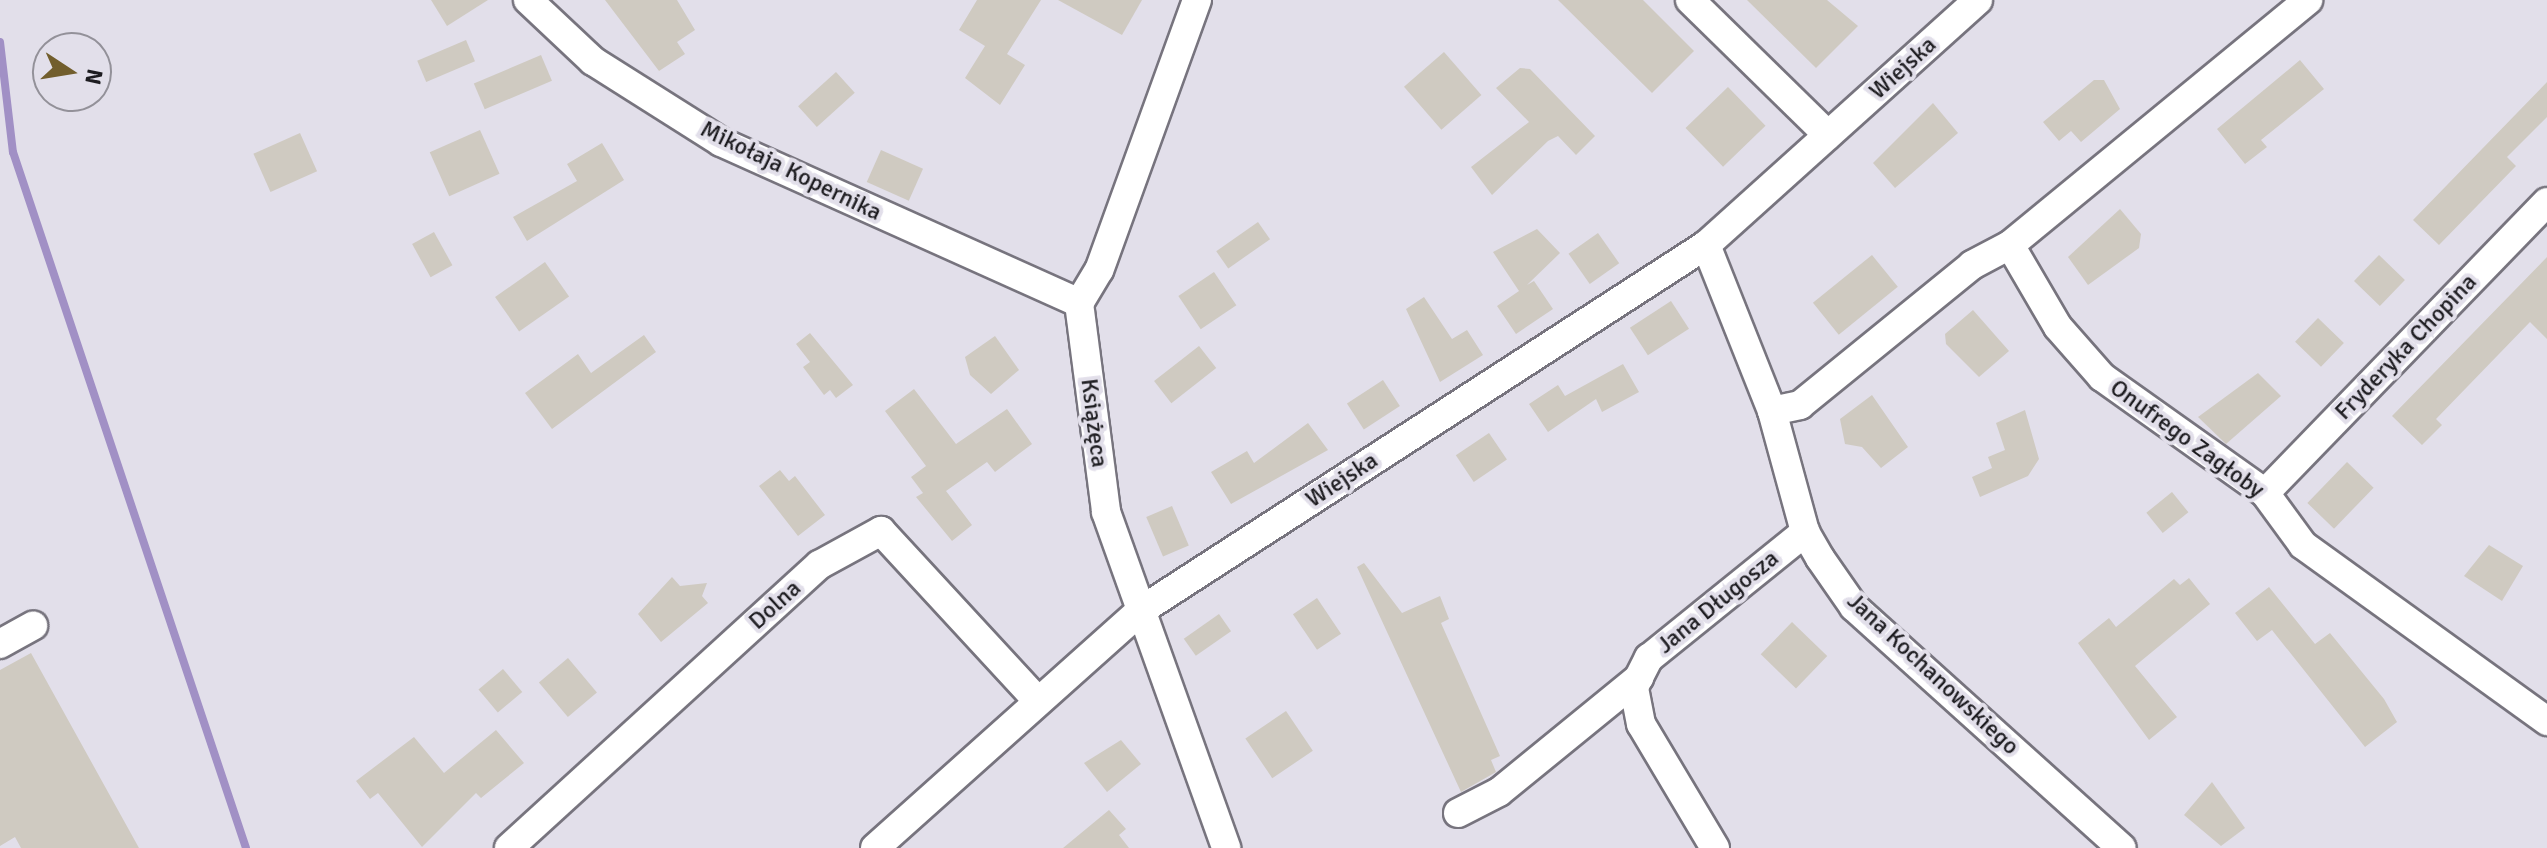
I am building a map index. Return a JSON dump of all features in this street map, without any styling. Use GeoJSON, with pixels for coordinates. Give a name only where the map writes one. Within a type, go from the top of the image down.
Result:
{"type":"FeatureCollection","features":[{"type":"Feature","properties":{"kind":"street","name":"Mikołaja Kopernika"},"geometry":{"type":"LineString","coordinates":[[528,0],[593,61],[721,142],[1079,303]]}},
{"type":"Feature","properties":{"kind":"street"},"geometry":{"type":"LineString","coordinates":[[1079,303],[1099,270],[1197,0]]}},
{"type":"Feature","properties":{"kind":"street"},"geometry":{"type":"LineString","coordinates":[[1690,0],[1828,135]]}},
{"type":"Feature","properties":{"kind":"street","name":"Wiejska"},"geometry":{"type":"LineString","coordinates":[[875,848],[1140,611],[1706,245],[1978,0]]}},
{"type":"Feature","properties":{"kind":"street"},"geometry":{"type":"LineString","coordinates":[[1772,411],[1800,405],[1972,265],[2010,245],[2308,0]]}},
{"type":"Feature","properties":{"kind":"street","name":"Fryderyka Chopina"},"geometry":{"type":"LineString","coordinates":[[2265,493],[2547,202]]}},
{"type":"Feature","properties":{"kind":"street","name":"Jana Kochanowskiego"},"geometry":{"type":"LineString","coordinates":[[1706,245],[1772,411],[1805,532],[1854,607],[2122,848]]}},
{"type":"Feature","properties":{"kind":"street","name":"Onufrego Zagłoby"},"geometry":{"type":"LineString","coordinates":[[2010,245],[2058,327],[2102,377],[2265,493],[2303,545],[2547,721]]}},
{"type":"Feature","properties":{"kind":"street","name":"Książęca"},"geometry":{"type":"LineString","coordinates":[[1079,303],[1106,512],[1226,848]]}},
{"type":"Feature","properties":{"kind":"street","name":"Dolna"},"geometry":{"type":"LineString","coordinates":[[509,848],[819,565],[881,531],[1037,700]]}},
{"type":"Feature","properties":{"kind":"street","name":"Jana Długosza"},"geometry":{"type":"LineString","coordinates":[[1715,848],[1641,724],[1639,678],[1649,658],[1805,532]]}},
{"type":"Feature","properties":{"kind":"street"},"geometry":{"type":"LineString","coordinates":[[0,644],[33,626]]}},
{"type":"Feature","properties":{"kind":"street"},"geometry":{"type":"LineString","coordinates":[[1458,813],[1499,792],[1639,678]]}},
{"type":"Feature","properties":{"kind":"building"},"geometry":{"type":"Polygon","coordinates":[[[431,0],[488,0],[447,26],[431,0]]]}},
{"type":"Feature","properties":{"kind":"building"},"geometry":{"type":"Polygon","coordinates":[[[605,0],[677,0],[695,30],[677,42],[685,54],[659,71],[605,0]]]}},
{"type":"Feature","properties":{"kind":"building"},"geometry":{"type":"Polygon","coordinates":[[[977,0],[1041,0],[1007,54],[1025,65],[1000,105],[965,78],[985,46],[959,30],[977,0]]]}},
{"type":"Feature","properties":{"kind":"building"},"geometry":{"type":"Polygon","coordinates":[[[1058,0],[1142,0],[1122,35],[1058,0]]]}},
{"type":"Feature","properties":{"kind":"building"},"geometry":{"type":"Polygon","coordinates":[[[1558,0],[1643,0],[1694,51],[1652,93],[1558,0]]]}},
{"type":"Feature","properties":{"kind":"building"},"geometry":{"type":"Polygon","coordinates":[[[1747,0],[1827,0],[1858,26],[1816,68],[1747,0]]]}},
{"type":"Feature","properties":{"kind":"building"},"geometry":{"type":"Polygon","coordinates":[[[466,40],[475,61],[426,82],[417,61],[466,40]]]}},
{"type":"Feature","properties":{"kind":"building"},"geometry":{"type":"Polygon","coordinates":[[[1444,52],[1481,95],[1441,130],[1404,87],[1444,52]]]}},
{"type":"Feature","properties":{"kind":"building"},"geometry":{"type":"Polygon","coordinates":[[[541,55],[552,81],[485,109],[474,84],[541,55]]]}},
{"type":"Feature","properties":{"kind":"building"},"geometry":{"type":"Polygon","coordinates":[[[2300,60],[2324,89],[2261,140],[2267,147],[2245,164],[2217,129],[2300,60]]]}},
{"type":"Feature","properties":{"kind":"building"},"geometry":{"type":"Polygon","coordinates":[[[1520,68],[1530,69],[1595,136],[1576,155],[1558,136],[1548,141],[1492,195],[1471,167],[1529,122],[1496,88],[1520,68]]]}},
{"type":"Feature","properties":{"kind":"building"},"geometry":{"type":"Polygon","coordinates":[[[836,72],[855,93],[817,127],[798,106],[836,72]]]}},
{"type":"Feature","properties":{"kind":"building"},"geometry":{"type":"Polygon","coordinates":[[[2094,80],[2104,80],[2120,109],[2081,142],[2071,131],[2059,141],[2043,122],[2094,80]]]}},
{"type":"Feature","properties":{"kind":"building"},"geometry":{"type":"Polygon","coordinates":[[[2547,82],[2547,117],[2507,157],[2516,166],[2439,245],[2413,220],[2547,82]]]}},
{"type":"Feature","properties":{"kind":"building"},"geometry":{"type":"Polygon","coordinates":[[[1728,87],[1766,126],[1723,167],[1686,128],[1728,87]]]}},
{"type":"Feature","properties":{"kind":"building"},"geometry":{"type":"Polygon","coordinates":[[[1933,103],[1958,133],[1895,188],[1873,163],[1933,103]]]}},
{"type":"Feature","properties":{"kind":"building"},"geometry":{"type":"Polygon","coordinates":[[[480,130],[500,174],[449,196],[430,152],[480,130]]]}},
{"type":"Feature","properties":{"kind":"building"},"geometry":{"type":"Polygon","coordinates":[[[300,133],[317,171],[270,192],[253,154],[300,133]]]}},
{"type":"Feature","properties":{"kind":"building"},"geometry":{"type":"Polygon","coordinates":[[[602,143],[624,180],[527,241],[513,217],[577,181],[567,164],[602,143]]]}},
{"type":"Feature","properties":{"kind":"building"},"geometry":{"type":"Polygon","coordinates":[[[881,150],[923,169],[909,201],[867,182],[881,150]]]}},
{"type":"Feature","properties":{"kind":"building"},"geometry":{"type":"Polygon","coordinates":[[[2120,209],[2141,234],[2139,248],[2088,285],[2068,257],[2120,209]]]}},
{"type":"Feature","properties":{"kind":"building"},"geometry":{"type":"Polygon","coordinates":[[[1258,222],[1270,239],[1228,268],[1216,251],[1258,222]]]}},
{"type":"Feature","properties":{"kind":"building"},"geometry":{"type":"Polygon","coordinates":[[[1537,229],[1560,253],[1527,285],[1534,281],[1553,309],[1516,334],[1497,306],[1519,291],[1493,252],[1537,229]]]}},
{"type":"Feature","properties":{"kind":"building"},"geometry":{"type":"Polygon","coordinates":[[[434,232],[452,265],[431,277],[412,244],[434,232]]]}},
{"type":"Feature","properties":{"kind":"building"},"geometry":{"type":"Polygon","coordinates":[[[1598,233],[1619,263],[1590,284],[1569,254],[1598,233]]]}},
{"type":"Feature","properties":{"kind":"building"},"geometry":{"type":"Polygon","coordinates":[[[1872,255],[1898,287],[1839,335],[1813,303],[1872,255]]]}},
{"type":"Feature","properties":{"kind":"building"},"geometry":{"type":"Polygon","coordinates":[[[2379,255],[2405,280],[2380,306],[2354,281],[2379,255]]]}},
{"type":"Feature","properties":{"kind":"building"},"geometry":{"type":"Polygon","coordinates":[[[2547,257],[2547,339],[2530,322],[2436,419],[2442,425],[2422,445],[2392,416],[2547,257]]]}},
{"type":"Feature","properties":{"kind":"building"},"geometry":{"type":"Polygon","coordinates":[[[545,262],[569,296],[519,331],[495,297],[545,262]]]}},
{"type":"Feature","properties":{"kind":"building"},"geometry":{"type":"Polygon","coordinates":[[[1214,272],[1236,305],[1201,329],[1178,296],[1214,272]]]}},
{"type":"Feature","properties":{"kind":"building"},"geometry":{"type":"Polygon","coordinates":[[[1424,297],[1452,339],[1467,330],[1483,355],[1440,382],[1406,309],[1424,297]]]}},
{"type":"Feature","properties":{"kind":"building"},"geometry":{"type":"Polygon","coordinates":[[[1671,301],[1689,329],[1648,355],[1630,328],[1671,301]]]}},
{"type":"Feature","properties":{"kind":"building"},"geometry":{"type":"Polygon","coordinates":[[[1973,310],[2009,351],[1979,377],[1946,344],[1945,334],[1973,310]]]}},
{"type":"Feature","properties":{"kind":"building"},"geometry":{"type":"Polygon","coordinates":[[[2318,318],[2344,343],[2321,367],[2295,342],[2318,318]]]}},
{"type":"Feature","properties":{"kind":"building"},"geometry":{"type":"Polygon","coordinates":[[[810,333],[853,385],[836,398],[830,390],[824,395],[803,367],[810,362],[796,344],[810,333]]]}},
{"type":"Feature","properties":{"kind":"building"},"geometry":{"type":"Polygon","coordinates":[[[644,335],[656,352],[552,429],[525,393],[578,354],[591,373],[644,335]]]}},
{"type":"Feature","properties":{"kind":"building"},"geometry":{"type":"Polygon","coordinates":[[[995,336],[1019,370],[991,394],[970,375],[965,357],[995,336]]]}},
{"type":"Feature","properties":{"kind":"building"},"geometry":{"type":"Polygon","coordinates":[[[1199,346],[1216,368],[1171,403],[1154,381],[1199,346]]]}},
{"type":"Feature","properties":{"kind":"building"},"geometry":{"type":"Polygon","coordinates":[[[1623,364],[1639,392],[1602,412],[1596,399],[1548,432],[1529,404],[1558,385],[1565,396],[1623,364]]]}},
{"type":"Feature","properties":{"kind":"building"},"geometry":{"type":"Polygon","coordinates":[[[2258,373],[2281,396],[2226,444],[2198,417],[2258,373]]]}},
{"type":"Feature","properties":{"kind":"building"},"geometry":{"type":"Polygon","coordinates":[[[1383,380],[1400,406],[1364,429],[1347,403],[1383,380]]]}},
{"type":"Feature","properties":{"kind":"building"},"geometry":{"type":"Polygon","coordinates":[[[914,389],[956,444],[1007,409],[1032,444],[995,472],[987,462],[946,491],[972,525],[952,541],[916,497],[923,493],[911,477],[926,466],[885,411],[914,389]]]}},
{"type":"Feature","properties":{"kind":"building"},"geometry":{"type":"Polygon","coordinates":[[[1872,395],[1908,447],[1881,468],[1862,447],[1845,444],[1840,419],[1872,395]]]}},
{"type":"Feature","properties":{"kind":"building"},"geometry":{"type":"Polygon","coordinates":[[[2025,410],[2039,459],[2028,476],[1980,497],[1972,477],[1992,468],[1988,457],[2005,450],[1996,423],[2025,410]]]}},
{"type":"Feature","properties":{"kind":"building"},"geometry":{"type":"Polygon","coordinates":[[[1308,423],[1328,450],[1231,504],[1211,472],[1247,451],[1254,463],[1308,423]]]}},
{"type":"Feature","properties":{"kind":"building"},"geometry":{"type":"Polygon","coordinates":[[[1489,433],[1507,460],[1474,482],[1456,455],[1489,433]]]}},
{"type":"Feature","properties":{"kind":"building"},"geometry":{"type":"Polygon","coordinates":[[[2347,462],[2374,488],[2334,529],[2307,503],[2347,462]]]}},
{"type":"Feature","properties":{"kind":"building"},"geometry":{"type":"Polygon","coordinates":[[[780,470],[789,481],[795,476],[825,515],[798,536],[759,486],[780,470]]]}},
{"type":"Feature","properties":{"kind":"building"},"geometry":{"type":"Polygon","coordinates":[[[2172,492],[2188,512],[2163,533],[2146,513],[2172,492]]]}},
{"type":"Feature","properties":{"kind":"building"},"geometry":{"type":"Polygon","coordinates":[[[1172,506],[1189,546],[1163,557],[1146,517],[1172,506]]]}},
{"type":"Feature","properties":{"kind":"building"},"geometry":{"type":"Polygon","coordinates":[[[2489,545],[2523,566],[2502,601],[2464,576],[2489,545]]]}},
{"type":"Feature","properties":{"kind":"building"},"geometry":{"type":"Polygon","coordinates":[[[1364,563],[1402,613],[1440,596],[1449,619],[1441,623],[1500,756],[1491,760],[1496,772],[1461,792],[1357,567],[1364,563]]]}},
{"type":"Feature","properties":{"kind":"building"},"geometry":{"type":"Polygon","coordinates":[[[672,577],[680,586],[707,583],[702,596],[708,603],[661,642],[638,614],[672,577]]]}},
{"type":"Feature","properties":{"kind":"building"},"geometry":{"type":"Polygon","coordinates":[[[2189,578],[2210,604],[2135,666],[2177,717],[2149,740],[2078,643],[2109,618],[2116,627],[2174,579],[2180,585],[2189,578]]]}},
{"type":"Feature","properties":{"kind":"building"},"geometry":{"type":"Polygon","coordinates":[[[2269,587],[2315,644],[2330,633],[2384,699],[2397,722],[2365,747],[2272,630],[2257,641],[2235,613],[2269,587]]]}},
{"type":"Feature","properties":{"kind":"building"},"geometry":{"type":"Polygon","coordinates":[[[1317,598],[1341,634],[1317,650],[1293,614],[1317,598]]]}},
{"type":"Feature","properties":{"kind":"building"},"geometry":{"type":"Polygon","coordinates":[[[1219,614],[1231,631],[1196,656],[1184,639],[1219,614]]]}},
{"type":"Feature","properties":{"kind":"building"},"geometry":{"type":"Polygon","coordinates":[[[1792,622],[1827,656],[1796,688],[1761,654],[1792,622]]]}},
{"type":"Feature","properties":{"kind":"building"},"geometry":{"type":"Polygon","coordinates":[[[31,653],[139,848],[21,848],[15,837],[0,846],[0,670],[31,653]]]}},
{"type":"Feature","properties":{"kind":"building"},"geometry":{"type":"Polygon","coordinates":[[[568,658],[597,692],[568,717],[539,682],[568,658]]]}},
{"type":"Feature","properties":{"kind":"building"},"geometry":{"type":"Polygon","coordinates":[[[503,669],[522,692],[498,713],[478,690],[503,669]]]}},
{"type":"Feature","properties":{"kind":"building"},"geometry":{"type":"Polygon","coordinates":[[[1286,711],[1313,751],[1272,778],[1245,738],[1286,711]]]}},
{"type":"Feature","properties":{"kind":"building"},"geometry":{"type":"Polygon","coordinates":[[[496,730],[524,763],[481,798],[476,793],[422,847],[378,793],[370,799],[356,781],[414,737],[444,773],[496,730]]]}},
{"type":"Feature","properties":{"kind":"building"},"geometry":{"type":"Polygon","coordinates":[[[1121,740],[1141,764],[1107,792],[1084,763],[1121,740]]]}},
{"type":"Feature","properties":{"kind":"building"},"geometry":{"type":"Polygon","coordinates":[[[2212,782],[2245,828],[2221,846],[2184,815],[2212,782]]]}},
{"type":"Feature","properties":{"kind":"building"},"geometry":{"type":"Polygon","coordinates":[[[1109,810],[1126,829],[1119,835],[1129,848],[1063,848],[1109,810]]]}},
{"type":"Feature","properties":{"kind":"waterway"},"geometry":{"type":"LineString","coordinates":[[0,42],[13,152],[246,848]]}}]}
